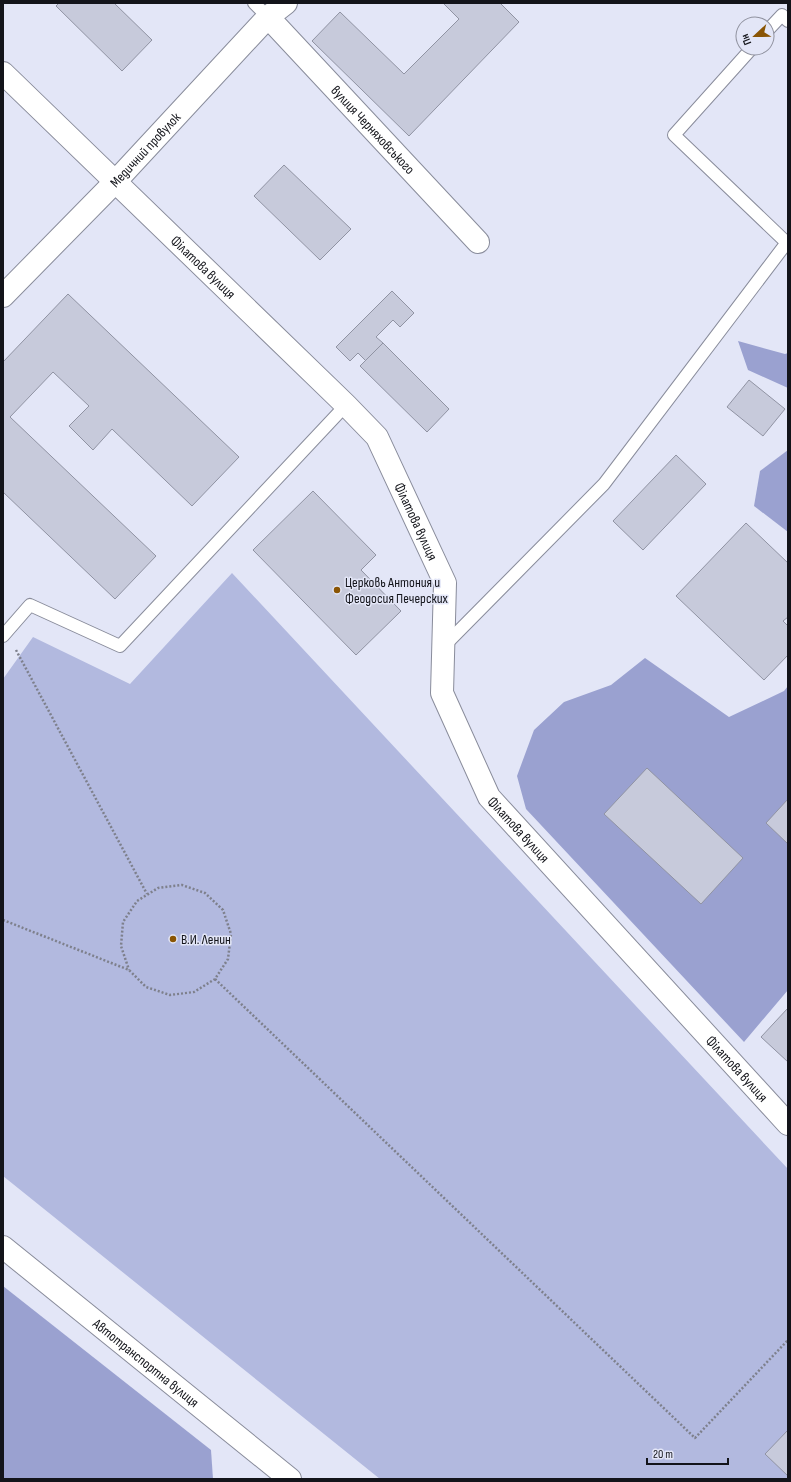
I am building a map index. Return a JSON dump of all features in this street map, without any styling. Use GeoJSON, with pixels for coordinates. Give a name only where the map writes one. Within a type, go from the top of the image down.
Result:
{"type":"FeatureCollection","features":[{"type":"Feature","properties":{"kind":"street","name":"Медичний провулок"},"geometry":{"type":"LineString","coordinates":[[3,296],[115,182],[261,10],[286,3]]}},
{"type":"Feature","properties":{"kind":"street","name":"вулиця Черняховського"},"geometry":{"type":"LineString","coordinates":[[261,10],[478,242]]}},
{"type":"Feature","properties":{"kind":"street","name":"Філатова вулиця"},"geometry":{"type":"LineString","coordinates":[[3,73],[346,405],[377,437],[445,583],[442,693],[489,797],[788,1124]]}},
{"type":"Feature","properties":{"kind":"street","name":"Автотранспортна вулиця"},"geometry":{"type":"LineString","coordinates":[[3,1247],[290,1479]]}},
{"type":"Feature","properties":{"kind":"lane"},"geometry":{"type":"LineString","coordinates":[[775,22],[782,15],[788,21]]}},
{"type":"Feature","properties":{"kind":"lane"},"geometry":{"type":"LineString","coordinates":[[443,647],[604,484],[787,242],[674,135],[745,56]]}},
{"type":"Feature","properties":{"kind":"lane"},"geometry":{"type":"LineString","coordinates":[[5,634],[30,605],[120,646],[346,405]]}},
{"type":"Feature","properties":{"kind":"path"},"geometry":{"type":"LineString","coordinates":[[5,634],[147,894]]}},
{"type":"Feature","properties":{"kind":"path"},"geometry":{"type":"LineString","coordinates":[[3,920],[129,970],[146,987],[170,995],[194,992],[215,979],[228,959],[231,934],[223,910],[205,893],[182,885],[158,888],[147,894],[137,901],[123,922],[121,946],[129,970]]}},
{"type":"Feature","properties":{"kind":"path"},"geometry":{"type":"LineString","coordinates":[[215,979],[695,1438],[788,1340]]}},
{"type":"Feature","properties":{"kind":"shaded area"},"geometry":{"type":"Polygon","coordinates":[[[738,341],[785,354],[788,353],[788,388],[748,370],[738,341]]]}},
{"type":"Feature","properties":{"kind":"shaded area"},"geometry":{"type":"Polygon","coordinates":[[[788,450],[788,532],[754,506],[760,471],[788,450]]]}},
{"type":"Feature","properties":{"kind":"shaded area"},"geometry":{"type":"Polygon","coordinates":[[[232,573],[788,1169],[788,1479],[380,1479],[3,1176],[3,679],[33,637],[130,684],[232,573]]]}},
{"type":"Feature","properties":{"kind":"shaded area"},"geometry":{"type":"Polygon","coordinates":[[[645,658],[729,717],[784,691],[788,686],[788,990],[744,1042],[526,809],[517,776],[534,730],[564,702],[611,685],[645,658]]]}},
{"type":"Feature","properties":{"kind":"shaded area"},"geometry":{"type":"Polygon","coordinates":[[[3,1286],[211,1450],[213,1479],[3,1479],[3,1286]]]}},
{"type":"Feature","properties":{"kind":"building"},"geometry":{"type":"Polygon","coordinates":[[[59,3],[114,3],[152,40],[122,71],[56,6],[59,3]]]}},
{"type":"Feature","properties":{"kind":"building"},"geometry":{"type":"Polygon","coordinates":[[[443,3],[500,3],[519,22],[409,136],[312,41],[340,12],[404,74],[459,19],[443,3]]]}},
{"type":"Feature","properties":{"kind":"building"},"geometry":{"type":"Polygon","coordinates":[[[284,165],[351,229],[320,260],[254,196],[284,165]]]}},
{"type":"Feature","properties":{"kind":"building"},"geometry":{"type":"Polygon","coordinates":[[[392,291],[414,313],[400,327],[393,320],[376,337],[383,343],[366,361],[358,353],[350,361],[336,347],[392,291]]]}},
{"type":"Feature","properties":{"kind":"building"},"geometry":{"type":"Polygon","coordinates":[[[68,294],[239,457],[192,506],[112,429],[93,450],[69,426],[89,406],[53,372],[10,417],[156,556],[115,599],[3,492],[3,362],[68,294]]]}},
{"type":"Feature","properties":{"kind":"building"},"geometry":{"type":"Polygon","coordinates":[[[383,343],[449,409],[427,432],[360,366],[383,343]]]}},
{"type":"Feature","properties":{"kind":"building"},"geometry":{"type":"Polygon","coordinates":[[[749,380],[785,409],[763,436],[727,407],[749,380]]]}},
{"type":"Feature","properties":{"kind":"building"},"geometry":{"type":"Polygon","coordinates":[[[676,455],[706,484],[643,550],[613,521],[676,455]]]}},
{"type":"Feature","properties":{"kind":"building","name":"Церковь Антония и Феодосия Печерских"},"geometry":{"type":"Polygon","coordinates":[[[313,491],[376,555],[361,570],[401,611],[356,655],[253,550],[313,491]]]}},
{"type":"Feature","properties":{"kind":"building"},"geometry":{"type":"Polygon","coordinates":[[[746,523],[788,563],[788,617],[783,621],[788,626],[788,655],[764,680],[676,596],[746,523]]]}},
{"type":"Feature","properties":{"kind":"building"},"geometry":{"type":"Polygon","coordinates":[[[647,768],[743,858],[701,904],[604,814],[647,768]]]}},
{"type":"Feature","properties":{"kind":"building"},"geometry":{"type":"Polygon","coordinates":[[[788,799],[788,844],[766,823],[788,799]]]}},
{"type":"Feature","properties":{"kind":"building"},"geometry":{"type":"Polygon","coordinates":[[[788,1008],[788,1062],[761,1037],[788,1008]]]}},
{"type":"Feature","properties":{"kind":"building"},"geometry":{"type":"Polygon","coordinates":[[[788,1430],[788,1476],[765,1454],[788,1430]]]}},
{"type":"Feature","properties":{"kind":"place","name":"Церковь Антония и Феодосия Печерских"},"geometry":{"type":"Point","coordinates":[337,590]}},
{"type":"Feature","properties":{"kind":"place","name":"В.И. Ленин"},"geometry":{"type":"Point","coordinates":[173,939]}}]}
